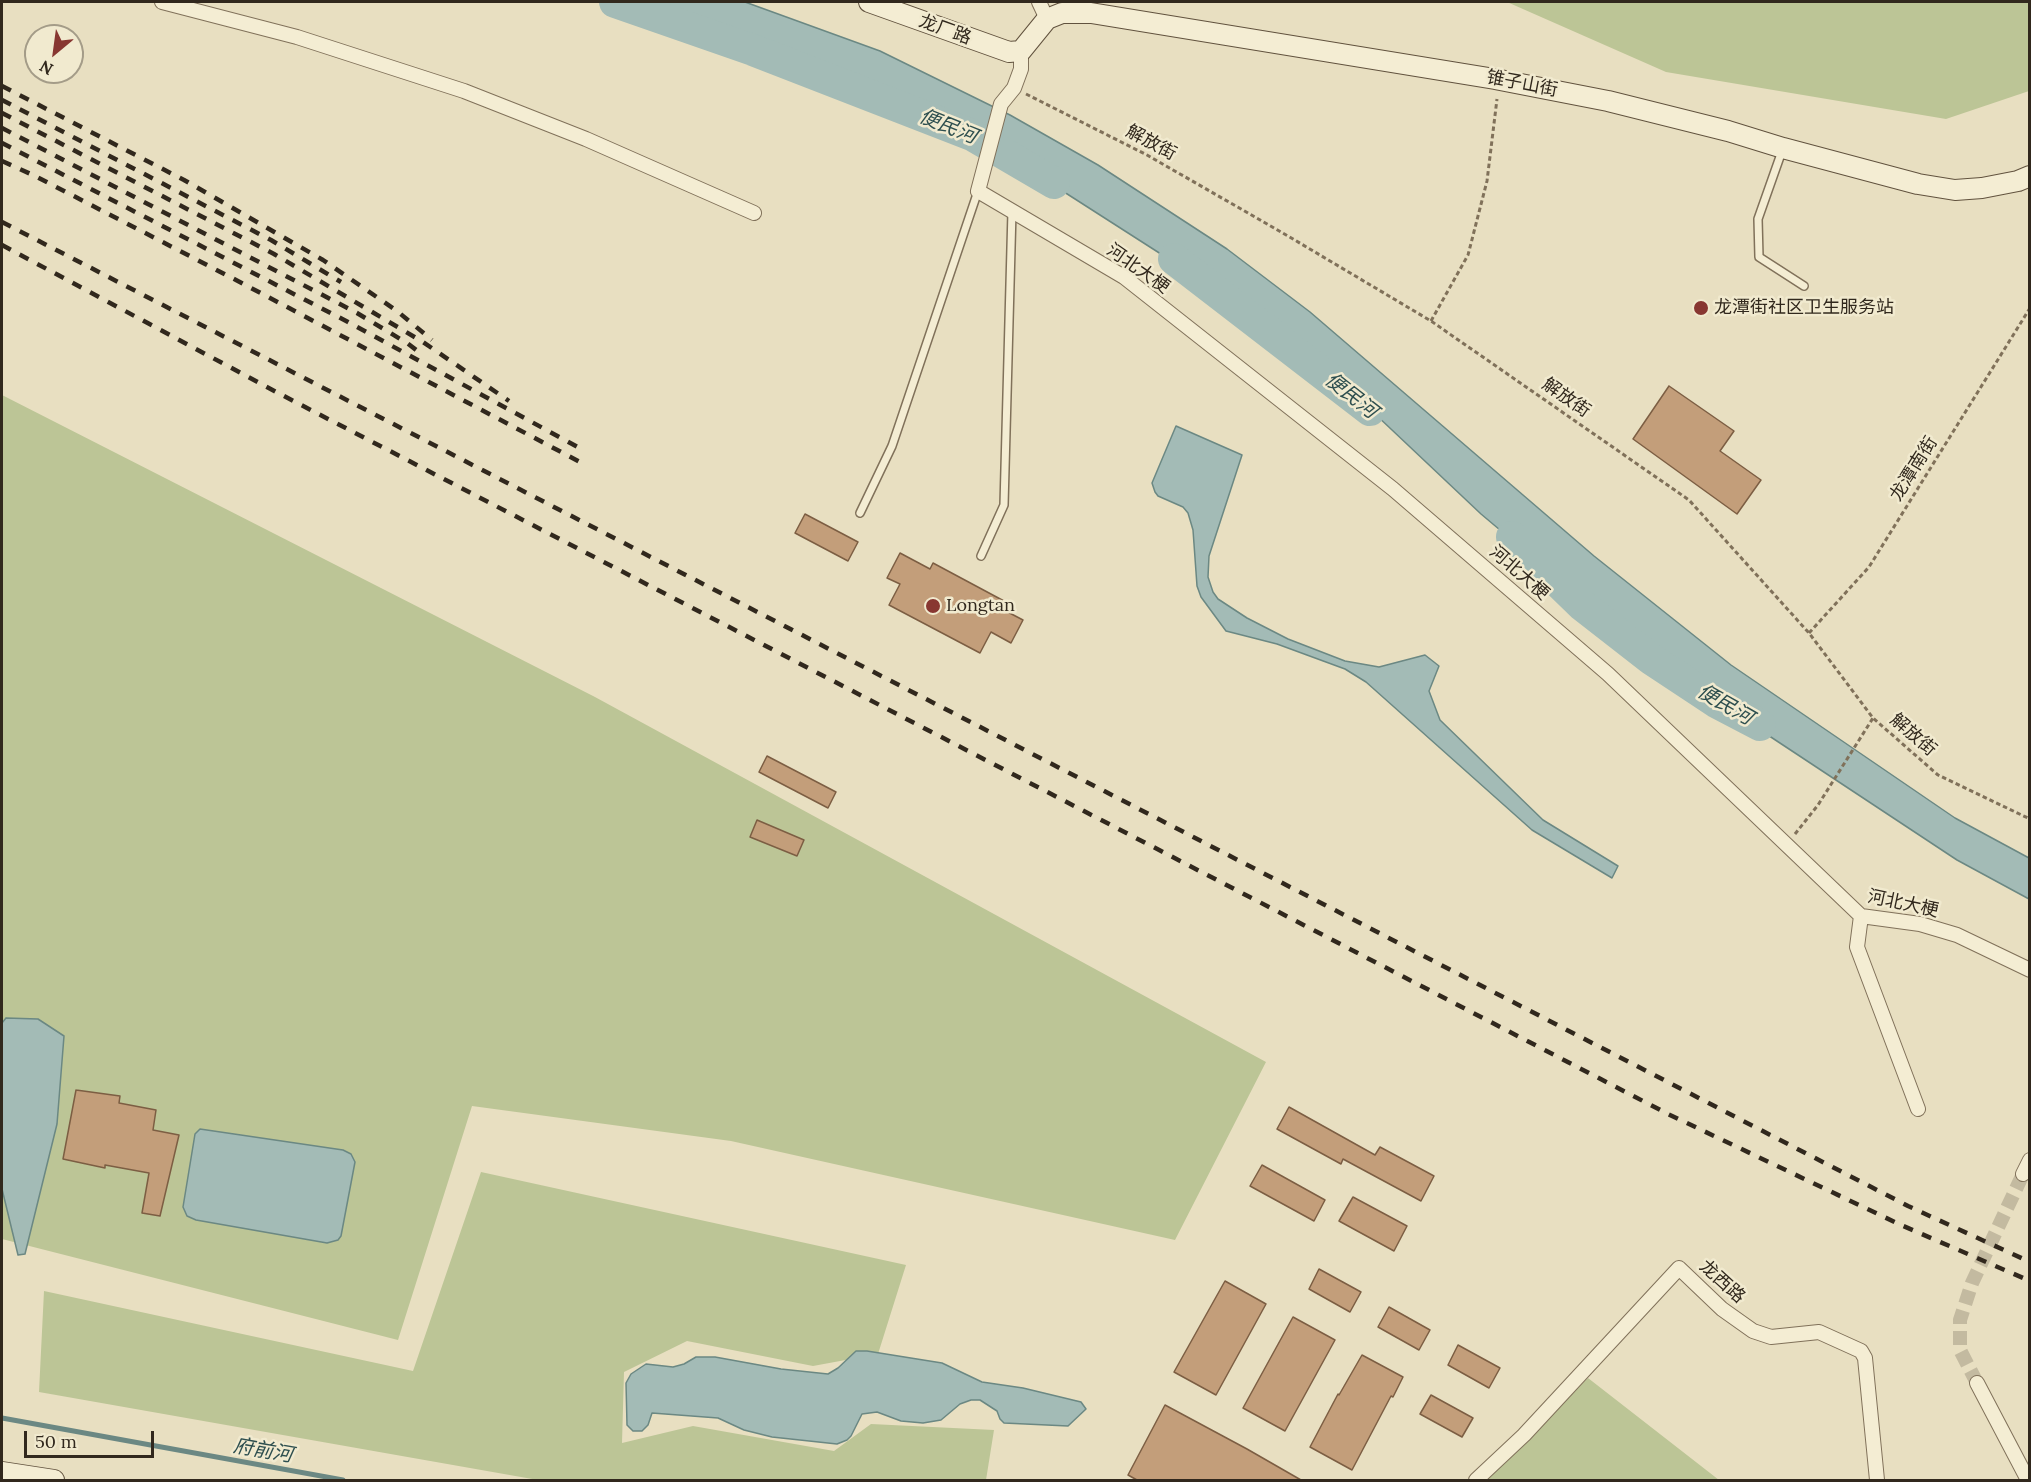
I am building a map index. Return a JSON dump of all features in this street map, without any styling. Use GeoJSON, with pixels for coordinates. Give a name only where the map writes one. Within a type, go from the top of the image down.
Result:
{"type":"FeatureCollection","features":[{"type":"Feature","properties":{"kind":"street"},"geometry":{"type":"LineString","coordinates":[[162,2],[297,38],[464,91],[586,139],[754,213]]}},
{"type":"Feature","properties":{"kind":"street","name":"龙厂路"},"geometry":{"type":"LineString","coordinates":[[869,2],[998,49],[1009,52],[1021,51]]}},
{"type":"Feature","properties":{"kind":"street","name":"锥子山街"},"geometry":{"type":"LineString","coordinates":[[1021,51],[1043,10],[1062,13],[1092,13],[1499,80],[1662,113],[1918,184],[1955,190],[1982,188],[2018,181],[2030,176]]}},
{"type":"Feature","properties":{"kind":"street"},"geometry":{"type":"LineString","coordinates":[[978,191],[1001,104],[1014,88],[1021,69],[1021,51]]}},
{"type":"Feature","properties":{"kind":"street","name":"河北大梗"},"geometry":{"type":"LineString","coordinates":[[978,191],[1124,277],[1393,489],[1608,674],[1861,916],[1920,924],[1957,935],[2030,970]]}},
{"type":"Feature","properties":{"kind":"street"},"geometry":{"type":"LineString","coordinates":[[1861,916],[1857,947],[1918,1109]]}},
{"type":"Feature","properties":{"kind":"street"},"geometry":{"type":"LineString","coordinates":[[2024,1174],[2030,1160]]}},
{"type":"Feature","properties":{"kind":"street","name":"龙西路"},"geometry":{"type":"LineString","coordinates":[[1476,1480],[1524,1435],[1679,1268],[1722,1309],[1753,1331],[1770,1337],[1819,1332],[1861,1351],[1865,1358],[1877,1480]]}},
{"type":"Feature","properties":{"kind":"street"},"geometry":{"type":"LineString","coordinates":[[1977,1383],[2028,1480]]}},
{"type":"Feature","properties":{"kind":"street"},"geometry":{"type":"LineString","coordinates":[[2,1472],[54,1480]]}},
{"type":"Feature","properties":{"kind":"lane"},"geometry":{"type":"LineString","coordinates":[[1783,148],[1758,219],[1759,257],[1804,286]]}},
{"type":"Feature","properties":{"kind":"lane"},"geometry":{"type":"LineString","coordinates":[[860,513],[892,446],[978,191]]}},
{"type":"Feature","properties":{"kind":"lane"},"geometry":{"type":"LineString","coordinates":[[981,556],[1004,505],[1012,211]]}},
{"type":"Feature","properties":{"kind":"path"},"geometry":{"type":"LineString","coordinates":[[1431,321],[1468,255],[1487,181],[1499,80]]}},
{"type":"Feature","properties":{"kind":"path","name":"解放街"},"geometry":{"type":"LineString","coordinates":[[1014,88],[1147,155],[1431,321],[1689,500],[1809,633],[1873,718],[1938,776],[2030,819]]}},
{"type":"Feature","properties":{"kind":"path","name":"龙潭南街"},"geometry":{"type":"LineString","coordinates":[[1809,633],[1869,567],[2030,308]]}},
{"type":"Feature","properties":{"kind":"path"},"geometry":{"type":"LineString","coordinates":[[1787,845],[1818,805],[1873,718]]}},
{"type":"Feature","properties":{"kind":"green space"},"geometry":{"type":"Polygon","coordinates":[[[1507,2],[2029,2],[2029,91],[1946,119],[1666,72],[1507,2]]]}},
{"type":"Feature","properties":{"kind":"green space"},"geometry":{"type":"Polygon","coordinates":[[[2,395],[595,697],[1266,1062],[1175,1240],[731,1141],[472,1106],[398,1340],[2,1239],[2,395]]]}},
{"type":"Feature","properties":{"kind":"green space"},"geometry":{"type":"Polygon","coordinates":[[[481,1172],[906,1265],[878,1354],[813,1366],[687,1341],[624,1372],[622,1443],[693,1426],[834,1451],[871,1424],[994,1430],[986,1480],[538,1480],[39,1392],[44,1291],[413,1371],[481,1172]]]}},
{"type":"Feature","properties":{"kind":"green space"},"geometry":{"type":"Polygon","coordinates":[[[1588,1378],[1719,1480],[1487,1480],[1588,1378]]]}},
{"type":"Feature","properties":{"kind":"water"},"geometry":{"type":"Polygon","coordinates":[[[628,2],[745,2],[880,51],[1010,115],[1098,165],[1227,249],[1310,312],[1594,556],[1731,665],[1955,818],[2029,858],[2029,899],[1957,860],[1671,669],[1481,514],[1374,413],[1274,333],[1203,281],[997,149],[945,120],[775,50],[628,2]]]}},
{"type":"Feature","properties":{"kind":"water"},"geometry":{"type":"Polygon","coordinates":[[[1176,426],[1242,455],[1209,556],[1208,577],[1218,599],[1247,618],[1288,639],[1345,661],[1379,667],[1425,655],[1439,666],[1429,691],[1440,720],[1543,820],[1618,866],[1612,878],[1532,830],[1366,682],[1345,669],[1277,644],[1226,631],[1201,597],[1197,586],[1193,530],[1188,513],[1183,507],[1158,496],[1152,483],[1176,426]]]}},
{"type":"Feature","properties":{"kind":"water"},"geometry":{"type":"Polygon","coordinates":[[[6,1018],[38,1019],[64,1036],[57,1124],[25,1254],[18,1255],[2,1189],[2,1023],[6,1018]]]}},
{"type":"Feature","properties":{"kind":"water"},"geometry":{"type":"Polygon","coordinates":[[[200,1129],[343,1150],[351,1154],[355,1162],[341,1236],[338,1240],[327,1243],[196,1220],[187,1216],[183,1207],[195,1134],[200,1129]]]}},
{"type":"Feature","properties":{"kind":"water"},"geometry":{"type":"Polygon","coordinates":[[[856,1351],[942,1363],[982,1382],[1023,1388],[1081,1402],[1086,1409],[1068,1426],[1004,1423],[997,1411],[980,1400],[960,1404],[941,1420],[923,1423],[901,1421],[877,1412],[862,1414],[851,1436],[837,1444],[772,1437],[744,1430],[718,1418],[652,1413],[648,1425],[642,1431],[633,1431],[627,1425],[626,1383],[631,1374],[646,1364],[673,1367],[696,1357],[715,1357],[781,1369],[828,1374],[856,1351]]]}},
{"type":"Feature","properties":{"kind":"building"},"geometry":{"type":"Polygon","coordinates":[[[1669,386],[1734,431],[1720,451],[1761,480],[1737,514],[1633,439],[1669,386]]]}},
{"type":"Feature","properties":{"kind":"building"},"geometry":{"type":"Polygon","coordinates":[[[805,514],[858,542],[848,561],[795,533],[805,514]]]}},
{"type":"Feature","properties":{"kind":"building"},"geometry":{"type":"Polygon","coordinates":[[[900,553],[930,569],[933,563],[1004,601],[1000,608],[1023,620],[1011,643],[991,632],[980,653],[889,605],[900,584],[887,578],[900,553]]]}},
{"type":"Feature","properties":{"kind":"building"},"geometry":{"type":"Polygon","coordinates":[[[767,756],[836,792],[828,808],[759,772],[767,756]]]}},
{"type":"Feature","properties":{"kind":"building"},"geometry":{"type":"Polygon","coordinates":[[[757,820],[804,840],[797,856],[750,837],[757,820]]]}},
{"type":"Feature","properties":{"kind":"building"},"geometry":{"type":"Polygon","coordinates":[[[76,1090],[120,1096],[119,1103],[156,1110],[153,1130],[179,1135],[160,1216],[142,1213],[149,1173],[105,1165],[105,1168],[63,1159],[76,1090]]]}},
{"type":"Feature","properties":{"kind":"building"},"geometry":{"type":"Polygon","coordinates":[[[1289,1107],[1375,1155],[1380,1147],[1434,1176],[1421,1201],[1343,1159],[1341,1164],[1277,1129],[1289,1107]]]}},
{"type":"Feature","properties":{"kind":"building"},"geometry":{"type":"Polygon","coordinates":[[[1262,1165],[1325,1200],[1314,1221],[1250,1186],[1262,1165]]]}},
{"type":"Feature","properties":{"kind":"building"},"geometry":{"type":"Polygon","coordinates":[[[1353,1197],[1407,1226],[1394,1251],[1339,1221],[1353,1197]]]}},
{"type":"Feature","properties":{"kind":"building"},"geometry":{"type":"Polygon","coordinates":[[[1319,1269],[1361,1292],[1350,1312],[1309,1289],[1319,1269]]]}},
{"type":"Feature","properties":{"kind":"building"},"geometry":{"type":"Polygon","coordinates":[[[1225,1281],[1266,1304],[1216,1395],[1174,1372],[1225,1281]]]}},
{"type":"Feature","properties":{"kind":"building"},"geometry":{"type":"Polygon","coordinates":[[[1389,1307],[1430,1330],[1419,1350],[1378,1327],[1389,1307]]]}},
{"type":"Feature","properties":{"kind":"building"},"geometry":{"type":"Polygon","coordinates":[[[1293,1317],[1335,1340],[1285,1431],[1243,1408],[1293,1317]]]}},
{"type":"Feature","properties":{"kind":"building"},"geometry":{"type":"Polygon","coordinates":[[[1458,1345],[1500,1368],[1489,1388],[1448,1365],[1458,1345]]]}},
{"type":"Feature","properties":{"kind":"building"},"geometry":{"type":"Polygon","coordinates":[[[1362,1355],[1403,1377],[1352,1470],[1310,1447],[1362,1355]]]}},
{"type":"Feature","properties":{"kind":"building"},"geometry":{"type":"Polygon","coordinates":[[[1431,1395],[1473,1418],[1462,1437],[1420,1414],[1431,1395]]]}},
{"type":"Feature","properties":{"kind":"building"},"geometry":{"type":"Polygon","coordinates":[[[1165,1405],[1301,1480],[1137,1480],[1128,1475],[1165,1405]]]}},
{"type":"Feature","properties":{"kind":"waterway","name":"便民河"},"geometry":{"type":"LineString","coordinates":[[615,2],[753,50],[972,135],[1054,183]]}},
{"type":"Feature","properties":{"kind":"waterway","name":"便民河"},"geometry":{"type":"LineString","coordinates":[[1174,259],[1370,410]]}},
{"type":"Feature","properties":{"kind":"waterway","name":"便民河"},"geometry":{"type":"LineString","coordinates":[[1512,537],[1583,606],[1651,659],[1716,702],[1760,725]]}},
{"type":"Feature","properties":{"kind":"waterway","name":"府前河"},"geometry":{"type":"LineString","coordinates":[[2,1418],[343,1480]]}},
{"type":"Feature","properties":{"kind":"tunnel"},"geometry":{"type":"LineString","coordinates":[[1977,1383],[1960,1350],[1960,1320],[1972,1283],[2023,1174]]}},
{"type":"Feature","properties":{"kind":"railway"},"geometry":{"type":"LineString","coordinates":[[2,86],[184,180],[323,260],[397,311],[432,340]]}},
{"type":"Feature","properties":{"kind":"railway"},"geometry":{"type":"LineString","coordinates":[[2,100],[271,240],[341,282]]}},
{"type":"Feature","properties":{"kind":"railway"},"geometry":{"type":"LineString","coordinates":[[2,113],[274,254],[423,342],[509,401]]}},
{"type":"Feature","properties":{"kind":"railway"},"geometry":{"type":"LineString","coordinates":[[2,128],[357,313],[424,356]]}},
{"type":"Feature","properties":{"kind":"railway"},"geometry":{"type":"LineString","coordinates":[[2,143],[348,322],[585,451]]}},
{"type":"Feature","properties":{"kind":"railway"},"geometry":{"type":"LineString","coordinates":[[2,161],[236,280],[580,462]]}},
{"type":"Feature","properties":{"kind":"railway"},"geometry":{"type":"LineString","coordinates":[[2,222],[1908,1206],[2030,1262]]}},
{"type":"Feature","properties":{"kind":"railway"},"geometry":{"type":"LineString","coordinates":[[2,245],[280,394],[1668,1114],[1901,1225],[2030,1281]]}},
{"type":"Feature","properties":{"kind":"place","name":"龙潭街社区卫生服务站"},"geometry":{"type":"Point","coordinates":[1701,308]}},
{"type":"Feature","properties":{"kind":"place","name":"Longtan"},"geometry":{"type":"Point","coordinates":[933,606]}}]}
